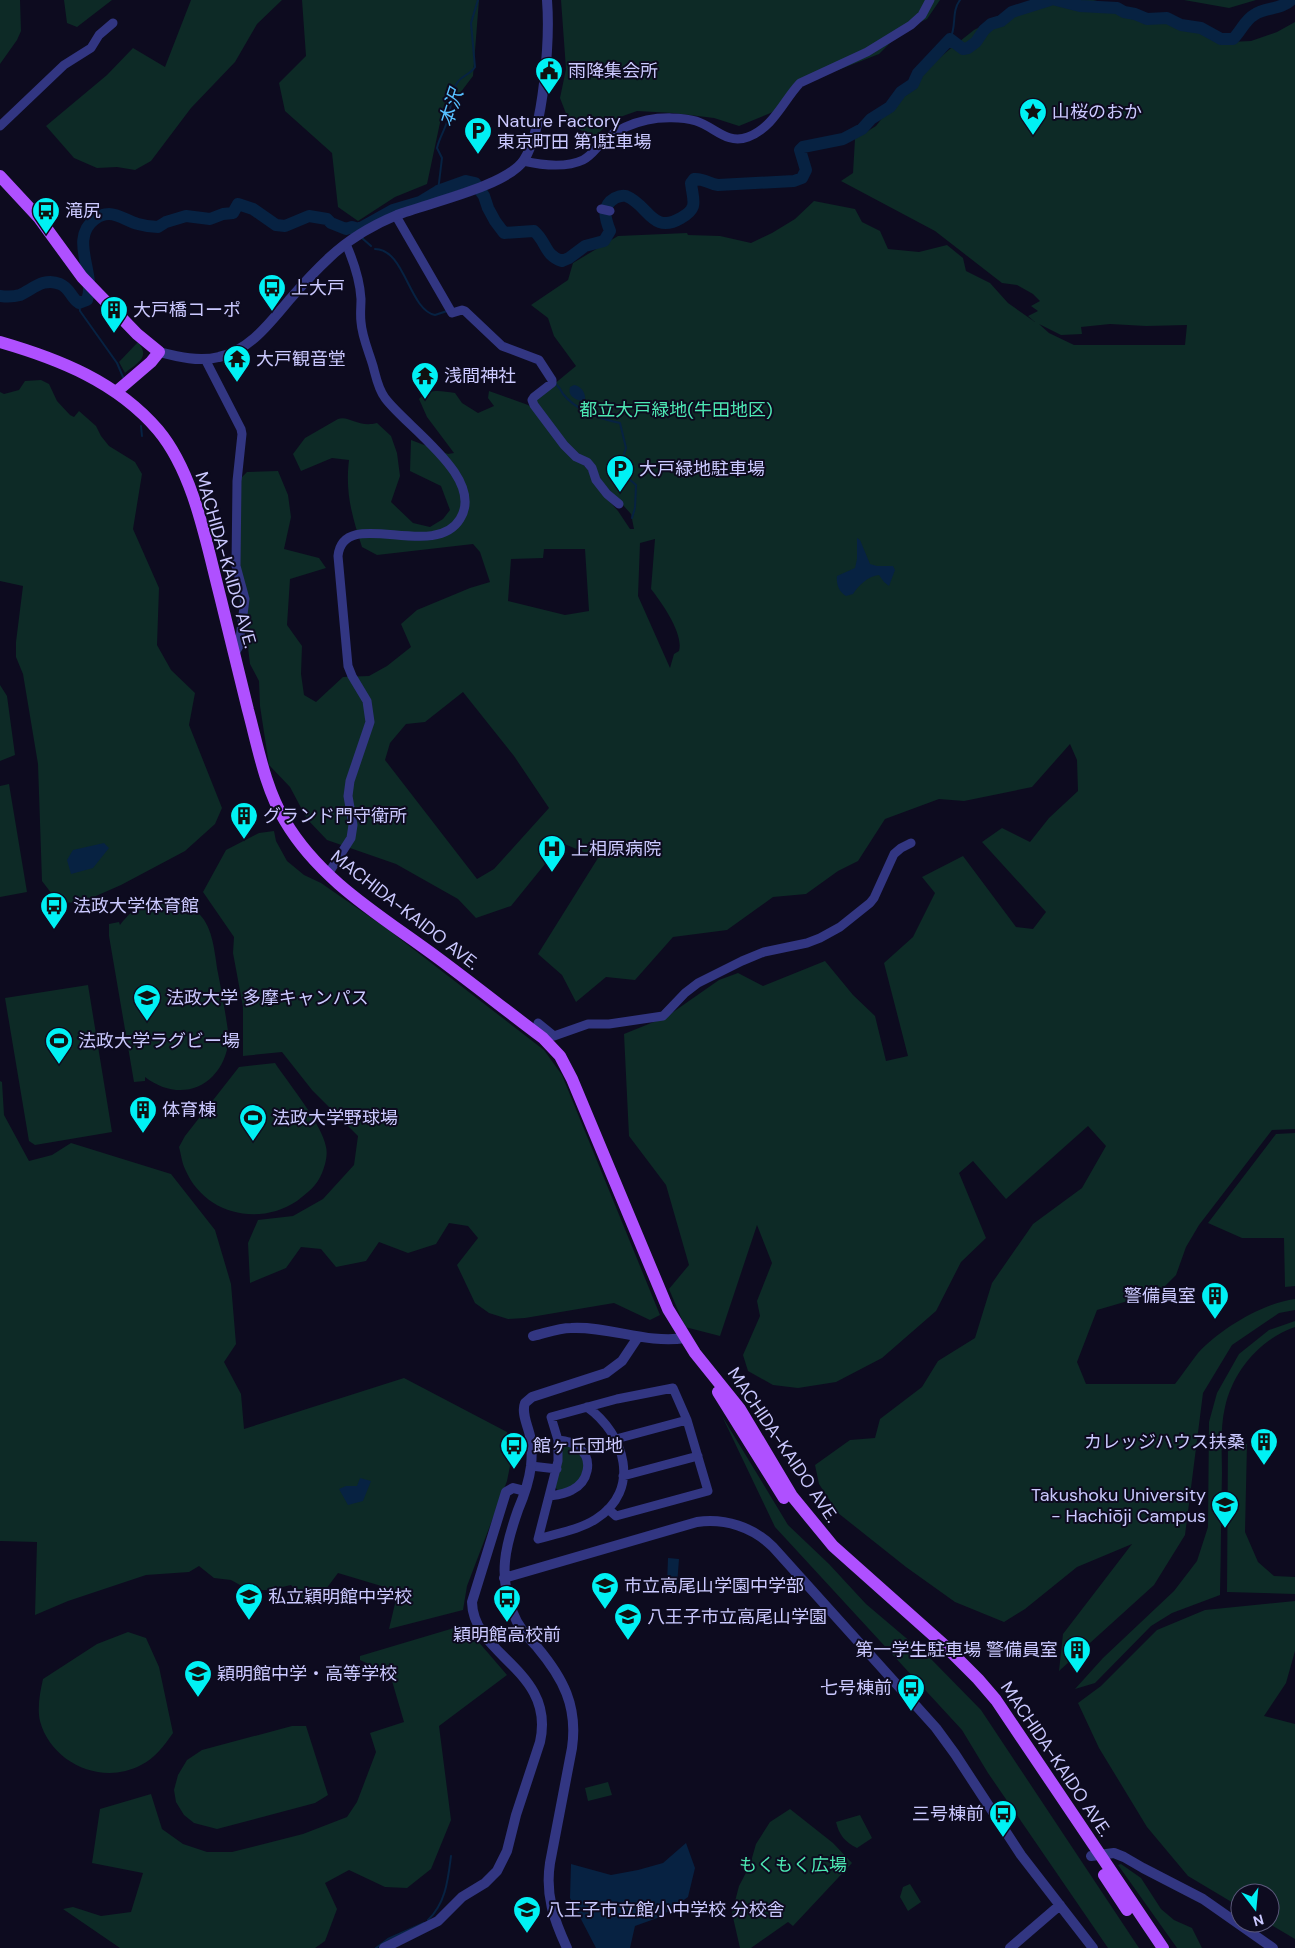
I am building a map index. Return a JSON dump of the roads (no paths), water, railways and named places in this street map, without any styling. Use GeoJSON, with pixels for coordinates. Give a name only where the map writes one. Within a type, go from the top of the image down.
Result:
{"type":"FeatureCollection","features":[{"type":"Feature","properties":{"kind":"main road"},"geometry":{"type":"LineString","coordinates":[[0,176],[39,218],[82,277],[137,334],[159,352],[151,362],[116,392]]}},
{"type":"Feature","properties":{"kind":"main road","name":"MACHIDA-KAIDO AVE."},"geometry":{"type":"LineString","coordinates":[[0,342],[73,367],[116,392],[157,428],[168,443],[182,469],[207,545],[264,770],[281,815],[294,836],[304,850],[350,894],[439,958],[543,1038],[556,1051],[572,1079],[657,1285],[695,1353],[740,1409],[771,1470],[822,1534],[869,1584],[988,1689],[1007,1714],[1152,1948]]}},
{"type":"Feature","properties":{"kind":"main road","name":"MACHIDA-KAIDO AVE."},"geometry":{"type":"LineString","coordinates":[[1096,1855],[1163,1948]]}},
{"type":"Feature","properties":{"kind":"street"},"geometry":{"type":"LineString","coordinates":[[159,352],[195,359],[229,354],[264,331],[308,280],[346,244],[372,227],[396,216],[479,187],[504,176],[523,161],[531,146],[541,101],[548,37],[547,0]]}},
{"type":"Feature","properties":{"kind":"street"},"geometry":{"type":"LineString","coordinates":[[523,161],[547,166],[583,160],[607,138],[633,124],[662,118],[694,121],[735,140],[748,137],[763,129],[784,107],[792,92],[800,83],[867,52],[911,26],[922,15],[930,0]]}},
{"type":"Feature","properties":{"kind":"street"},"geometry":{"type":"LineString","coordinates":[[0,126],[64,65],[91,48],[99,35],[113,23]]}},
{"type":"Feature","properties":{"kind":"street"},"geometry":{"type":"LineString","coordinates":[[396,216],[452,312],[465,311],[502,346],[539,360],[552,383],[534,397],[532,400],[534,404],[564,445],[576,457],[587,462],[592,468],[596,480],[618,504]]}},
{"type":"Feature","properties":{"kind":"street"},"geometry":{"type":"LineString","coordinates":[[328,874],[351,838],[353,825],[348,796],[350,781],[370,722],[367,701],[348,666],[338,556],[339,549],[344,540],[355,534],[419,536],[446,531],[454,527],[460,519],[464,501],[462,489],[453,468],[398,414],[380,390],[360,321],[360,297],[351,256],[346,244]]}},
{"type":"Feature","properties":{"kind":"street"},"geometry":{"type":"LineString","coordinates":[[205,359],[241,429],[237,481],[236,566],[243,585],[245,599],[239,646],[234,655]]}},
{"type":"Feature","properties":{"kind":"street"},"geometry":{"type":"LineString","coordinates":[[538,1023],[554,1036],[588,1024],[609,1024],[663,1016],[685,992],[698,983],[764,952],[807,943],[840,927],[870,903],[894,854],[911,843]]}},
{"type":"Feature","properties":{"kind":"street"},"geometry":{"type":"LineString","coordinates":[[533,1336],[558,1329],[572,1328],[616,1332],[661,1340],[685,1338]]}},
{"type":"Feature","properties":{"kind":"street"},"geometry":{"type":"LineString","coordinates":[[568,1948],[552,1911],[548,1882],[572,1748],[572,1717],[567,1694],[557,1673],[516,1620],[507,1595],[504,1578],[506,1546],[525,1491],[531,1466],[531,1444],[523,1409],[525,1402],[532,1397],[606,1373],[622,1361],[638,1337]]}},
{"type":"Feature","properties":{"kind":"street"},"geometry":{"type":"LineString","coordinates":[[587,1407],[602,1420],[616,1439],[624,1462],[620,1491],[608,1509],[588,1524],[538,1538],[557,1469],[558,1440],[551,1417],[587,1407],[617,1399],[674,1388],[687,1420],[708,1490],[616,1516],[608,1509]]}},
{"type":"Feature","properties":{"kind":"street"},"geometry":{"type":"LineString","coordinates":[[616,1439],[687,1420]]}},
{"type":"Feature","properties":{"kind":"street"},"geometry":{"type":"LineString","coordinates":[[550,1496],[566,1492],[578,1486],[586,1476],[588,1469],[583,1451],[572,1443],[558,1440]]}},
{"type":"Feature","properties":{"kind":"street"},"geometry":{"type":"LineString","coordinates":[[623,1476],[698,1456]]}},
{"type":"Feature","properties":{"kind":"street"},"geometry":{"type":"LineString","coordinates":[[531,1466],[557,1469]]}},
{"type":"Feature","properties":{"kind":"street"},"geometry":{"type":"LineString","coordinates":[[384,1948],[438,1921],[462,1897],[485,1883],[503,1862],[509,1846],[515,1820],[540,1742],[542,1715],[530,1685],[479,1627],[473,1614],[472,1602],[506,1491],[512,1488],[525,1491]]}},
{"type":"Feature","properties":{"kind":"street"},"geometry":{"type":"LineString","coordinates":[[504,1578],[697,1522],[727,1522],[753,1532],[773,1547],[936,1728],[1021,1855],[1093,1948]]}},
{"type":"Feature","properties":{"kind":"street"},"geometry":{"type":"LineString","coordinates":[[1096,1855],[1120,1854],[1185,1889],[1224,1913],[1273,1948]]}},
{"type":"Feature","properties":{"kind":"street"},"geometry":{"type":"LineString","coordinates":[[1010,1948],[1060,1905]]}},
{"type":"Feature","properties":{"kind":"water"},"geometry":{"type":"Polygon","coordinates":[[[574,385],[582,390],[585,400],[579,400],[571,396],[569,390],[574,385]]]}},
{"type":"Feature","properties":{"kind":"water"},"geometry":{"type":"Polygon","coordinates":[[[857,538],[860,540],[870,564],[893,566],[895,570],[889,586],[879,575],[871,577],[853,594],[846,596],[839,588],[837,576],[855,568],[857,538]]]}},
{"type":"Feature","properties":{"kind":"water"},"geometry":{"type":"Polygon","coordinates":[[[104,843],[109,848],[93,868],[71,874],[67,860],[73,850],[104,843]]]}},
{"type":"Feature","properties":{"kind":"water"},"geometry":{"type":"Polygon","coordinates":[[[360,1478],[371,1481],[363,1501],[348,1505],[339,1489],[346,1486],[357,1486],[360,1478]]]}},
{"type":"Feature","properties":{"kind":"water"},"geometry":{"type":"Polygon","coordinates":[[[668,1558],[679,1559],[677,1585],[667,1585],[668,1558]]]}},
{"type":"Feature","properties":{"kind":"water"},"geometry":{"type":"Polygon","coordinates":[[[686,1843],[695,1868],[688,1897],[660,1917],[635,1926],[630,1948],[596,1948],[570,1898],[571,1864],[611,1875],[663,1863],[686,1843]]]}},
{"type":"Feature","properties":{"kind":"waterway","name":"本沢"},"geometry":{"type":"LineString","coordinates":[[438,191],[442,158],[437,148],[449,117],[453,92],[459,80],[475,67],[471,23],[478,0]]}},
{"type":"Feature","properties":{"kind":"waterway"},"geometry":{"type":"LineString","coordinates":[[950,39],[957,5],[960,0]]}},
{"type":"Feature","properties":{"kind":"waterway"},"geometry":{"type":"LineString","coordinates":[[0,296],[20,295],[44,283],[54,282],[68,290],[79,303],[87,300],[89,279],[83,247],[84,236],[87,227],[95,219],[103,215],[113,214],[131,222],[158,227],[166,222],[186,216],[210,219],[223,214],[233,213],[238,204],[253,209],[276,225],[285,226],[309,216],[327,219],[331,223],[346,229],[352,227],[359,229],[393,210],[420,202],[438,191],[466,181],[475,183],[484,196],[495,221],[504,233],[534,231],[549,252],[562,261],[585,246],[604,241],[610,231],[605,213],[606,209],[611,201],[619,196],[626,196],[634,200],[651,217],[663,223],[681,218],[693,207],[691,183],[694,179],[701,179],[718,185],[794,181],[802,178],[806,170],[800,150],[803,147],[843,139],[862,129],[871,119],[890,107],[901,92],[913,84],[918,73],[950,39],[963,49],[968,48],[976,42],[984,30],[991,24],[1001,21],[1012,12],[1050,0]]}},
{"type":"Feature","properties":{"kind":"waterway"},"geometry":{"type":"LineString","coordinates":[[1056,0],[1080,6],[1117,8],[1147,19],[1167,18],[1181,25],[1201,28],[1221,39],[1233,39],[1248,20],[1258,12],[1283,5],[1291,0]]}},
{"type":"Feature","properties":{"kind":"waterway"},"geometry":{"type":"LineString","coordinates":[[362,238],[371,246]]}},
{"type":"Feature","properties":{"kind":"waterway"},"geometry":{"type":"LineString","coordinates":[[375,249],[385,252],[393,259],[412,292],[426,311],[435,315],[447,311]]}},
{"type":"Feature","properties":{"kind":"waterway"},"geometry":{"type":"LineString","coordinates":[[79,303],[80,311],[117,363],[123,377]]}},
{"type":"Feature","properties":{"kind":"waterway"},"geometry":{"type":"LineString","coordinates":[[556,384],[563,394],[582,410],[597,417],[620,423],[626,448],[623,457],[629,479],[636,485],[635,508],[632,518]]}},
{"type":"Feature","properties":{"kind":"waterway"},"geometry":{"type":"LineString","coordinates":[[141,426],[142,436]]}},
{"type":"Feature","properties":{"kind":"waterway"},"geometry":{"type":"LineString","coordinates":[[428,1920],[439,1906],[445,1890],[451,1856]]}},
{"type":"Feature","properties":{"kind":"waterway"},"geometry":{"type":"LineString","coordinates":[[376,1948],[388,1939],[424,1923]]}},
{"type":"Feature","properties":{"kind":"place","name":"雨降集会所"},"geometry":{"type":"Point","coordinates":[549,95]}},
{"type":"Feature","properties":{"kind":"place","name":"山桜のおか"},"geometry":{"type":"Point","coordinates":[1033,136]}},
{"type":"Feature","properties":{"kind":"place","name":"Nature Factory 東京町田 第1駐車場"},"geometry":{"type":"Point","coordinates":[478,155]}},
{"type":"Feature","properties":{"kind":"place","name":"滝尻"},"geometry":{"type":"Point","coordinates":[46,235]}},
{"type":"Feature","properties":{"kind":"place","name":"上大戸"},"geometry":{"type":"Point","coordinates":[272,312]}},
{"type":"Feature","properties":{"kind":"place","name":"大戸橋コーポ"},"geometry":{"type":"Point","coordinates":[114,334]}},
{"type":"Feature","properties":{"kind":"place","name":"大戸観音堂"},"geometry":{"type":"Point","coordinates":[237,383]}},
{"type":"Feature","properties":{"kind":"place","name":"浅間神社"},"geometry":{"type":"Point","coordinates":[425,400]}},
{"type":"Feature","properties":{"kind":"place","name":"大戸緑地駐車場"},"geometry":{"type":"Point","coordinates":[620,493]}},
{"type":"Feature","properties":{"kind":"place","name":"グランド門守衛所"},"geometry":{"type":"Point","coordinates":[244,840]}},
{"type":"Feature","properties":{"kind":"place","name":"上相原病院"},"geometry":{"type":"Point","coordinates":[552,873]}},
{"type":"Feature","properties":{"kind":"place","name":"法政大学体育館"},"geometry":{"type":"Point","coordinates":[54,930]}},
{"type":"Feature","properties":{"kind":"place","name":"法政大学 多摩キャンパス"},"geometry":{"type":"Point","coordinates":[147,1022]}},
{"type":"Feature","properties":{"kind":"place","name":"法政大学ラグビー場"},"geometry":{"type":"Point","coordinates":[59,1065]}},
{"type":"Feature","properties":{"kind":"place","name":"体育棟"},"geometry":{"type":"Point","coordinates":[143,1134]}},
{"type":"Feature","properties":{"kind":"place","name":"法政大学野球場"},"geometry":{"type":"Point","coordinates":[253,1142]}},
{"type":"Feature","properties":{"kind":"place","name":"警備員室"},"geometry":{"type":"Point","coordinates":[1215,1320]}},
{"type":"Feature","properties":{"kind":"place","name":"カレッジハウス扶桑"},"geometry":{"type":"Point","coordinates":[1264,1466]}},
{"type":"Feature","properties":{"kind":"place","name":"館ヶ丘団地"},"geometry":{"type":"Point","coordinates":[514,1470]}},
{"type":"Feature","properties":{"kind":"place","name":"Takushoku University - Hachiōji Campus"},"geometry":{"type":"Point","coordinates":[1225,1529]}},
{"type":"Feature","properties":{"kind":"place","name":"市立高尾山学園中学部"},"geometry":{"type":"Point","coordinates":[605,1610]}},
{"type":"Feature","properties":{"kind":"place","name":"私立穎明館中学校"},"geometry":{"type":"Point","coordinates":[249,1621]}},
{"type":"Feature","properties":{"kind":"place","name":"穎明館高校前"},"geometry":{"type":"Point","coordinates":[507,1623]}},
{"type":"Feature","properties":{"kind":"place","name":"八王子市立高尾山学園"},"geometry":{"type":"Point","coordinates":[628,1641]}},
{"type":"Feature","properties":{"kind":"place","name":"第一学生駐車場 警備員室"},"geometry":{"type":"Point","coordinates":[1077,1674]}},
{"type":"Feature","properties":{"kind":"place","name":"穎明館中学・高等学校"},"geometry":{"type":"Point","coordinates":[198,1698]}},
{"type":"Feature","properties":{"kind":"place","name":"七号棟前"},"geometry":{"type":"Point","coordinates":[911,1712]}},
{"type":"Feature","properties":{"kind":"place","name":"三号棟前"},"geometry":{"type":"Point","coordinates":[1003,1838]}},
{"type":"Feature","properties":{"kind":"place","name":"八王子市立館小中学校 分校舎"},"geometry":{"type":"Point","coordinates":[527,1934]}},
{"type":"Feature","properties":{"kind":"park label","name":"都立大戸緑地(牛田地区)"},"geometry":{"type":"Point","coordinates":[676,410]}},
{"type":"Feature","properties":{"kind":"park label","name":"もくもく広場"},"geometry":{"type":"Point","coordinates":[793,1865]}}]}
